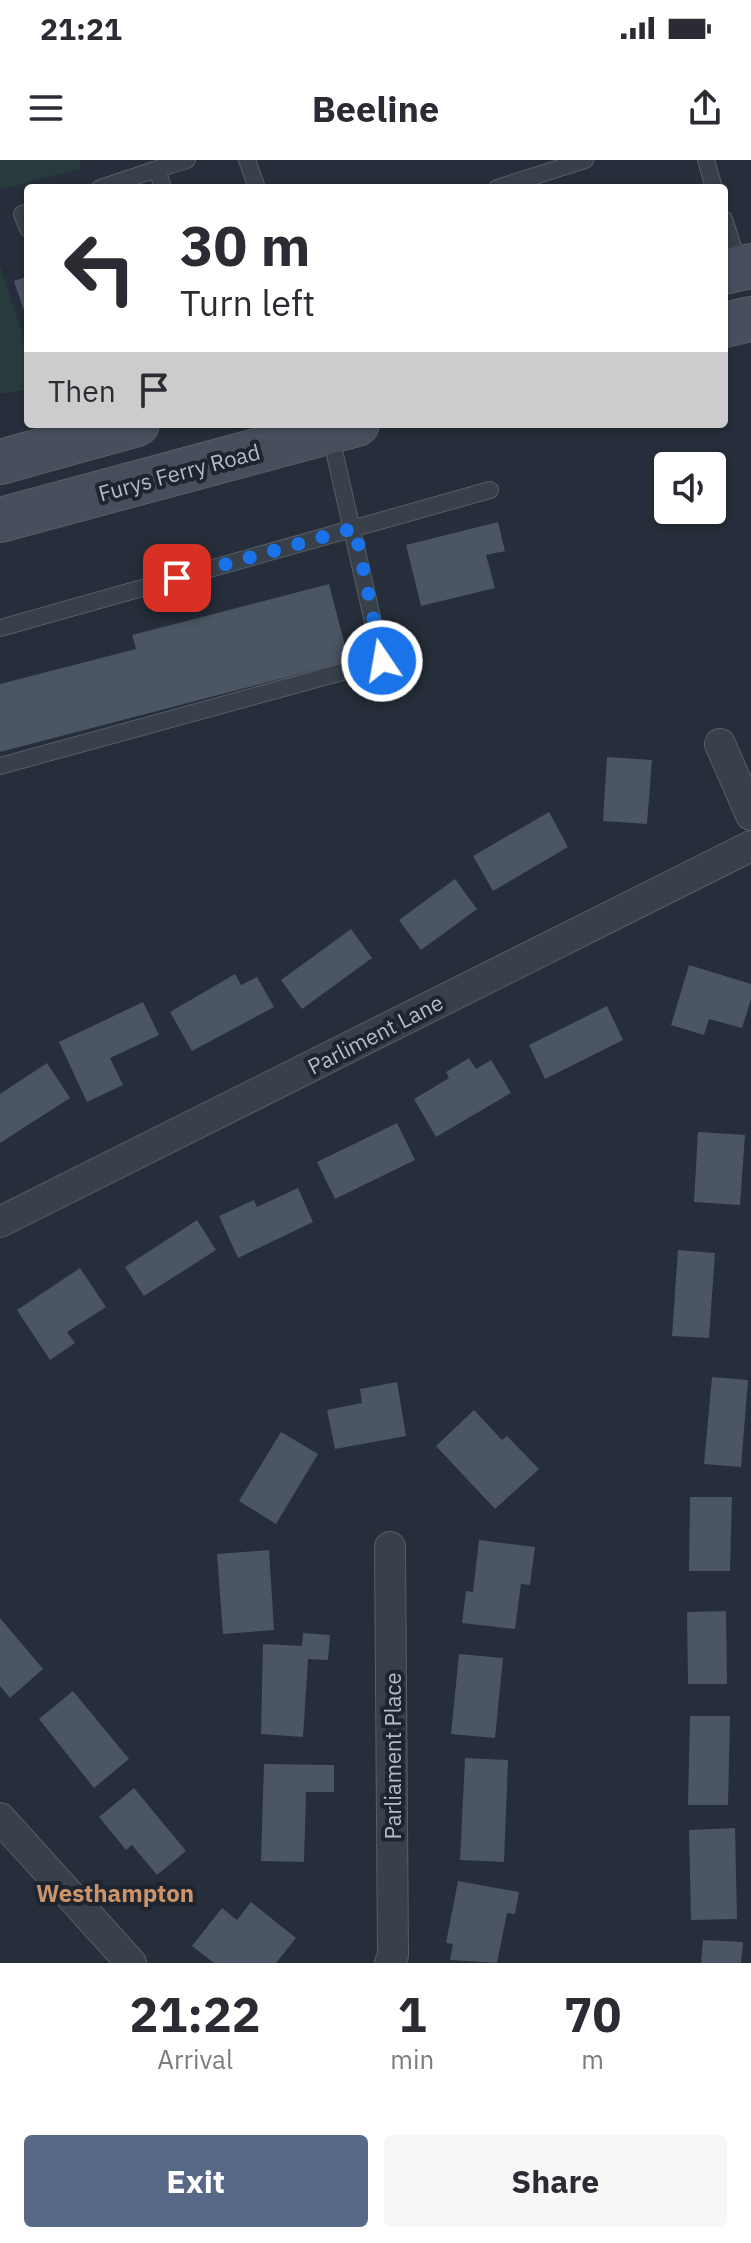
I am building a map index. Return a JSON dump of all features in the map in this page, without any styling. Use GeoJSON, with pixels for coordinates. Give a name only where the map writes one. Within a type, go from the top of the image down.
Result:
{"type":"FeatureCollection","features":[{"type":"Feature","properties":{"kind":"main road"},"geometry":{"type":"LineString","coordinates":[[728,324],[751,319]]}},
{"type":"Feature","properties":{"kind":"main road"},"geometry":{"type":"LineString","coordinates":[[0,462],[123,428]]}},
{"type":"Feature","properties":{"kind":"main road","name":"Furys Ferry Road"},"geometry":{"type":"LineString","coordinates":[[0,520],[331,428]]}},
{"type":"Feature","properties":{"kind":"street"},"geometry":{"type":"LineString","coordinates":[[720,744],[751,815]]}},
{"type":"Feature","properties":{"kind":"street","name":"Parliment Lane"},"geometry":{"type":"LineString","coordinates":[[0,1222],[751,846]]}},
{"type":"Feature","properties":{"kind":"street","name":"Parliament Place"},"geometry":{"type":"LineString","coordinates":[[390,1547],[393,1955],[390,1963]]}},
{"type":"Feature","properties":{"kind":"street"},"geometry":{"type":"LineString","coordinates":[[0,1818],[131,1963]]}},
{"type":"Feature","properties":{"kind":"lane"},"geometry":{"type":"LineString","coordinates":[[112,184],[187,160]]}},
{"type":"Feature","properties":{"kind":"lane"},"geometry":{"type":"LineString","coordinates":[[247,160],[256,184]]}},
{"type":"Feature","properties":{"kind":"lane"},"geometry":{"type":"LineString","coordinates":[[510,184],[585,160]]}},
{"type":"Feature","properties":{"kind":"lane"},"geometry":{"type":"LineString","coordinates":[[706,160],[713,184]]}},
{"type":"Feature","properties":{"kind":"lane"},"geometry":{"type":"LineString","coordinates":[[157,169],[162,184]]}},
{"type":"Feature","properties":{"kind":"lane"},"geometry":{"type":"LineString","coordinates":[[728,233],[738,268]]}},
{"type":"Feature","properties":{"kind":"lane"},"geometry":{"type":"LineString","coordinates":[[0,766],[382,661],[338,428]]}},
{"type":"Feature","properties":{"kind":"lane"},"geometry":{"type":"LineString","coordinates":[[0,628],[490,490]]}},
{"type":"Feature","properties":{"kind":"shaded area"},"geometry":{"type":"Polygon","coordinates":[[[0,160],[80,160],[81,168],[0,190],[0,160]]]}},
{"type":"Feature","properties":{"kind":"shaded area"},"geometry":{"type":"Polygon","coordinates":[[[0,266],[24,339],[24,390],[0,394],[0,266]]]}},
{"type":"Feature","properties":{"kind":"building"},"geometry":{"type":"Polygon","coordinates":[[[24,277],[24,311],[14,281],[24,277]]]}},
{"type":"Feature","properties":{"kind":"building"},"geometry":{"type":"Polygon","coordinates":[[[498,522],[505,551],[486,555],[495,588],[421,606],[406,545],[498,522]]]}},
{"type":"Feature","properties":{"kind":"building"},"geometry":{"type":"Polygon","coordinates":[[[329,584],[349,661],[0,752],[0,684],[136,649],[132,635],[329,584]]]}},
{"type":"Feature","properties":{"kind":"building"},"geometry":{"type":"Polygon","coordinates":[[[607,757],[652,760],[647,824],[603,821],[607,757]]]}},
{"type":"Feature","properties":{"kind":"building"},"geometry":{"type":"Polygon","coordinates":[[[549,812],[568,847],[493,891],[473,856],[549,812]]]}},
{"type":"Feature","properties":{"kind":"building"},"geometry":{"type":"Polygon","coordinates":[[[455,879],[477,909],[421,950],[399,920],[455,879]]]}},
{"type":"Feature","properties":{"kind":"building"},"geometry":{"type":"Polygon","coordinates":[[[351,929],[372,958],[302,1009],[281,980],[351,929]]]}},
{"type":"Feature","properties":{"kind":"building"},"geometry":{"type":"Polygon","coordinates":[[[689,965],[751,984],[751,999],[742,1028],[709,1019],[704,1035],[671,1025],[689,965]]]}},
{"type":"Feature","properties":{"kind":"building"},"geometry":{"type":"Polygon","coordinates":[[[235,974],[241,985],[257,977],[274,1007],[192,1051],[170,1012],[235,974]]]}},
{"type":"Feature","properties":{"kind":"building"},"geometry":{"type":"Polygon","coordinates":[[[143,1002],[159,1035],[110,1058],[123,1085],[87,1102],[59,1042],[143,1002]]]}},
{"type":"Feature","properties":{"kind":"building"},"geometry":{"type":"Polygon","coordinates":[[[607,1006],[623,1040],[545,1079],[529,1045],[607,1006]]]}},
{"type":"Feature","properties":{"kind":"building"},"geometry":{"type":"Polygon","coordinates":[[[469,1058],[476,1069],[491,1060],[511,1093],[436,1137],[414,1099],[449,1078],[446,1072],[469,1058]]]}},
{"type":"Feature","properties":{"kind":"building"},"geometry":{"type":"Polygon","coordinates":[[[47,1063],[70,1098],[0,1143],[0,1094],[47,1063]]]}},
{"type":"Feature","properties":{"kind":"building"},"geometry":{"type":"Polygon","coordinates":[[[397,1123],[415,1160],[335,1199],[317,1162],[397,1123]]]}},
{"type":"Feature","properties":{"kind":"building"},"geometry":{"type":"Polygon","coordinates":[[[698,1132],[745,1135],[740,1205],[694,1202],[698,1132]]]}},
{"type":"Feature","properties":{"kind":"building"},"geometry":{"type":"Polygon","coordinates":[[[298,1188],[313,1222],[238,1258],[219,1216],[254,1200],[257,1207],[298,1188]]]}},
{"type":"Feature","properties":{"kind":"building"},"geometry":{"type":"Polygon","coordinates":[[[197,1220],[216,1250],[144,1296],[125,1267],[197,1220]]]}},
{"type":"Feature","properties":{"kind":"building"},"geometry":{"type":"Polygon","coordinates":[[[678,1250],[715,1253],[709,1338],[672,1336],[678,1250]]]}},
{"type":"Feature","properties":{"kind":"building"},"geometry":{"type":"Polygon","coordinates":[[[80,1268],[106,1307],[67,1332],[75,1343],[50,1360],[17,1310],[80,1268]]]}},
{"type":"Feature","properties":{"kind":"building"},"geometry":{"type":"Polygon","coordinates":[[[712,1377],[748,1380],[741,1467],[704,1464],[712,1377]]]}},
{"type":"Feature","properties":{"kind":"building"},"geometry":{"type":"Polygon","coordinates":[[[397,1382],[406,1436],[335,1449],[327,1410],[362,1403],[360,1389],[397,1382]]]}},
{"type":"Feature","properties":{"kind":"building"},"geometry":{"type":"Polygon","coordinates":[[[474,1410],[502,1440],[507,1436],[539,1469],[495,1509],[436,1446],[474,1410]]]}},
{"type":"Feature","properties":{"kind":"building"},"geometry":{"type":"Polygon","coordinates":[[[281,1432],[318,1454],[276,1524],[239,1501],[281,1432]]]}},
{"type":"Feature","properties":{"kind":"building"},"geometry":{"type":"Polygon","coordinates":[[[690,1497],[732,1497],[730,1571],[689,1571],[690,1497]]]}},
{"type":"Feature","properties":{"kind":"building"},"geometry":{"type":"Polygon","coordinates":[[[479,1540],[535,1547],[530,1585],[521,1584],[515,1629],[462,1623],[466,1591],[473,1592],[479,1540]]]}},
{"type":"Feature","properties":{"kind":"building"},"geometry":{"type":"Polygon","coordinates":[[[269,1550],[274,1630],[223,1634],[217,1554],[269,1550]]]}},
{"type":"Feature","properties":{"kind":"building"},"geometry":{"type":"Polygon","coordinates":[[[726,1611],[727,1684],[688,1684],[687,1612],[726,1611]]]}},
{"type":"Feature","properties":{"kind":"building"},"geometry":{"type":"Polygon","coordinates":[[[0,1618],[43,1669],[10,1698],[0,1686],[0,1618]]]}},
{"type":"Feature","properties":{"kind":"building"},"geometry":{"type":"Polygon","coordinates":[[[303,1633],[330,1635],[328,1660],[308,1659],[303,1737],[261,1734],[263,1644],[302,1646],[303,1633]]]}},
{"type":"Feature","properties":{"kind":"building"},"geometry":{"type":"Polygon","coordinates":[[[459,1654],[503,1658],[495,1738],[451,1734],[459,1654]]]}},
{"type":"Feature","properties":{"kind":"building"},"geometry":{"type":"Polygon","coordinates":[[[73,1691],[129,1759],[94,1788],[39,1719],[73,1691]]]}},
{"type":"Feature","properties":{"kind":"building"},"geometry":{"type":"Polygon","coordinates":[[[690,1716],[730,1716],[728,1805],[688,1805],[690,1716]]]}},
{"type":"Feature","properties":{"kind":"building"},"geometry":{"type":"Polygon","coordinates":[[[465,1758],[508,1760],[504,1862],[460,1860],[465,1758]]]}},
{"type":"Feature","properties":{"kind":"building"},"geometry":{"type":"Polygon","coordinates":[[[264,1764],[334,1765],[334,1792],[306,1792],[304,1862],[261,1861],[264,1764]]]}},
{"type":"Feature","properties":{"kind":"building"},"geometry":{"type":"Polygon","coordinates":[[[134,1788],[186,1851],[157,1875],[132,1845],[126,1850],[99,1817],[134,1788]]]}},
{"type":"Feature","properties":{"kind":"building"},"geometry":{"type":"Polygon","coordinates":[[[735,1828],[737,1919],[691,1920],[689,1830],[735,1828]]]}},
{"type":"Feature","properties":{"kind":"building"},"geometry":{"type":"Polygon","coordinates":[[[458,1881],[519,1892],[515,1914],[507,1913],[497,1963],[450,1960],[453,1944],[446,1943],[458,1881]]]}},
{"type":"Feature","properties":{"kind":"building"},"geometry":{"type":"Polygon","coordinates":[[[251,1902],[296,1938],[276,1963],[214,1963],[192,1946],[222,1908],[237,1920],[251,1902]]]}},
{"type":"Feature","properties":{"kind":"building"},"geometry":{"type":"Polygon","coordinates":[[[703,1940],[743,1942],[741,1963],[701,1963],[703,1940]]]}},
{"type":"Feature","properties":{"kind":"district","name":"Westhampton"},"geometry":{"type":"Point","coordinates":[115,1893]}},
{"type":"Feature","properties":{"kind":"route"},"geometry":{"type":"LineString","coordinates":[[177,578],[355,528],[382,661]]}}]}
